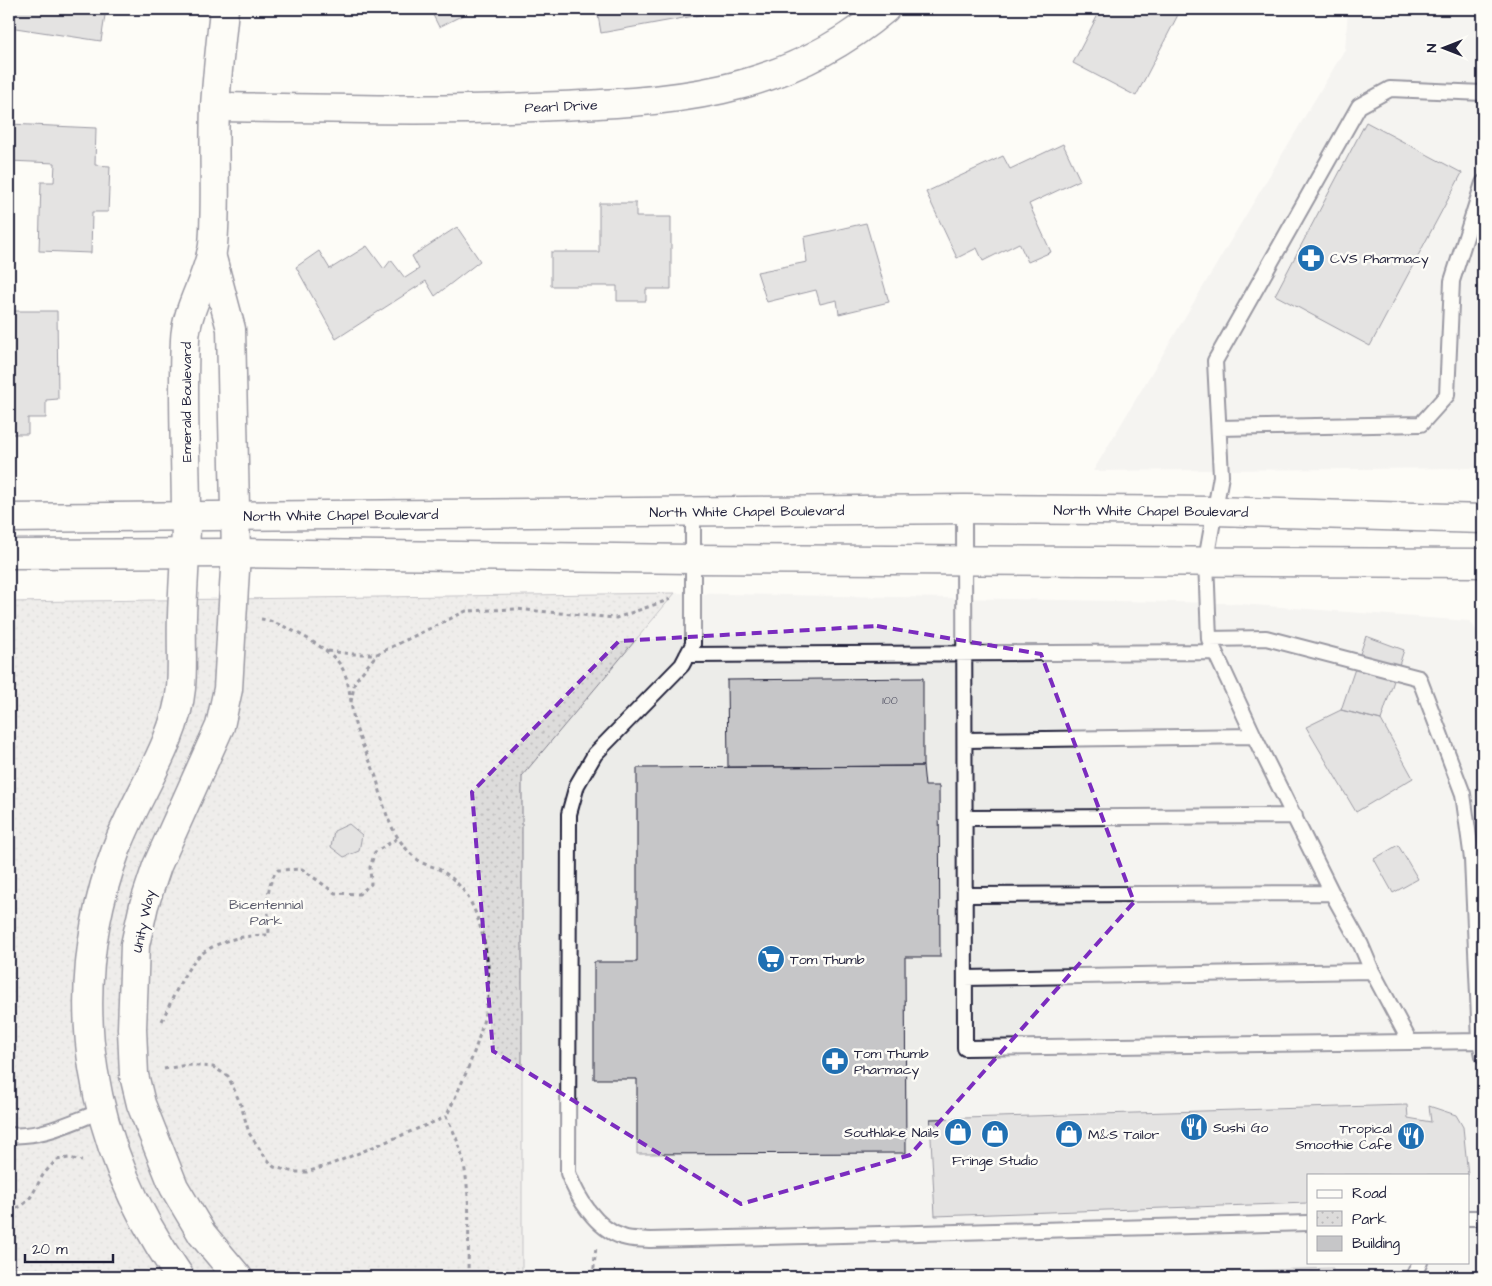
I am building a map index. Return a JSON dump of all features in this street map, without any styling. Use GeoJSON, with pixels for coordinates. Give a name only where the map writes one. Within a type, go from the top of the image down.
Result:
{"type":"FeatureCollection","features":[{"type":"Feature","properties":{"kind":"street","name":"Emerald Boulevard"},"geometry":{"type":"LineString","coordinates":[[186,554],[185,336],[211,254],[216,107],[224,9]]}},
{"type":"Feature","properties":{"kind":"street","name":"Pearl Drive"},"geometry":{"type":"LineString","coordinates":[[216,107],[472,110],[642,103],[709,93],[762,79],[809,60],[863,28],[885,9]]}},
{"type":"Feature","properties":{"kind":"street","name":"Emerald Boulevard"},"geometry":{"type":"LineString","coordinates":[[211,254],[230,329],[236,553]]}},
{"type":"Feature","properties":{"kind":"street","name":"North White Chapel Boulevard"},"geometry":{"type":"LineString","coordinates":[[9,518],[964,510],[1215,511],[1483,519]]}},
{"type":"Feature","properties":{"kind":"street"},"geometry":{"type":"LineString","coordinates":[[9,554],[236,553],[692,560],[1206,560],[1483,563]]}},
{"type":"Feature","properties":{"kind":"street","name":"Unity Way"},"geometry":{"type":"LineString","coordinates":[[236,553],[228,689],[220,726],[157,866],[144,905],[135,946],[132,1029],[134,1075],[141,1104],[174,1187],[202,1234],[238,1277]]}},
{"type":"Feature","properties":{"kind":"street"},"geometry":{"type":"LineString","coordinates":[[180,1277],[157,1245],[134,1200],[100,1112],[88,1037],[88,990],[92,945],[103,890],[117,847],[134,806],[157,762],[180,694],[186,554]]}},
{"type":"Feature","properties":{"kind":"street"},"geometry":{"type":"LineString","coordinates":[[100,1112],[141,1104]]}},
{"type":"Feature","properties":{"kind":"lane"},"geometry":{"type":"LineString","coordinates":[[1410,1042],[1372,971],[1361,945],[1332,893],[1254,736],[1212,646],[1206,560],[1221,476],[1220,428],[1215,361],[1358,106],[1390,89],[1483,93]]}},
{"type":"Feature","properties":{"kind":"lane"},"geometry":{"type":"LineString","coordinates":[[1220,428],[1421,424],[1447,395],[1452,281],[1483,183]]}},
{"type":"Feature","properties":{"kind":"lane"},"geometry":{"type":"LineString","coordinates":[[964,510],[965,1048],[1482,1041]]}},
{"type":"Feature","properties":{"kind":"lane"},"geometry":{"type":"LineString","coordinates":[[693,512],[693,644],[682,665],[595,754],[576,785],[569,814],[568,1173],[578,1198],[601,1223],[622,1237],[650,1240],[1307,1223]]}},
{"type":"Feature","properties":{"kind":"lane"},"geometry":{"type":"LineString","coordinates":[[687,655],[965,654],[1212,646],[1266,638],[1419,678],[1464,794],[1478,858],[1483,1056]]}},
{"type":"Feature","properties":{"kind":"lane"},"geometry":{"type":"LineString","coordinates":[[965,740],[1254,736]]}},
{"type":"Feature","properties":{"kind":"lane"},"geometry":{"type":"LineString","coordinates":[[965,818],[1295,816]]}},
{"type":"Feature","properties":{"kind":"lane"},"geometry":{"type":"LineString","coordinates":[[965,895],[1332,893]]}},
{"type":"Feature","properties":{"kind":"lane"},"geometry":{"type":"LineString","coordinates":[[965,978],[1372,971]]}},
{"type":"Feature","properties":{"kind":"lane"},"geometry":{"type":"LineString","coordinates":[[9,1135],[24,1136],[44,1133],[100,1112]]}},
{"type":"Feature","properties":{"kind":"lane"},"geometry":{"type":"LineString","coordinates":[[1470,1218],[1483,1218]]}},
{"type":"Feature","properties":{"kind":"lane"},"geometry":{"type":"LineString","coordinates":[[1413,1277],[1419,1264]]}},
{"type":"Feature","properties":{"kind":"path"},"geometry":{"type":"LineString","coordinates":[[324,650],[352,654],[377,654],[466,612],[488,609],[532,609],[616,618],[658,605],[692,589]]}},
{"type":"Feature","properties":{"kind":"path"},"geometry":{"type":"LineString","coordinates":[[162,1061],[164,1070],[187,1065],[213,1067],[228,1076],[241,1105],[248,1133],[263,1154],[274,1167],[294,1172],[307,1172],[332,1164],[446,1117],[472,1061],[488,997],[487,958],[475,908],[466,892],[440,869],[420,862],[398,838],[383,808],[376,779],[355,726],[342,666],[333,655],[269,620],[252,618]]}},
{"type":"Feature","properties":{"kind":"path"},"geometry":{"type":"LineString","coordinates":[[351,707],[355,681],[377,654]]}},
{"type":"Feature","properties":{"kind":"path"},"geometry":{"type":"LineString","coordinates":[[161,1029],[178,987],[198,956],[225,941],[269,935],[269,891],[271,877],[278,870],[302,869],[336,893],[359,894],[371,884],[370,867],[375,852],[398,838]]}},
{"type":"Feature","properties":{"kind":"path"},"geometry":{"type":"LineString","coordinates":[[446,1117],[461,1150],[468,1184],[468,1277]]}},
{"type":"Feature","properties":{"kind":"path"},"geometry":{"type":"LineString","coordinates":[[9,1211],[26,1204],[34,1195],[43,1174],[56,1160],[69,1158],[82,1161]]}},
{"type":"Feature","properties":{"kind":"highlighted area"},"geometry":{"type":"Polygon","coordinates":[[[877,626],[1041,654],[1134,902],[910,1155],[741,1204],[493,1051],[472,792],[619,641],[877,626]]]}},
{"type":"Feature","properties":{"kind":"shaded area"},"geometry":{"type":"Polygon","coordinates":[[[1348,9],[1483,9],[1483,468],[1093,471],[1345,49],[1348,9]]]}},
{"type":"Feature","properties":{"kind":"shaded area"},"geometry":{"type":"Polygon","coordinates":[[[675,593],[1227,603],[1470,621],[1483,640],[1483,1277],[1333,1277],[1333,1268],[1024,1277],[522,1277],[522,776],[675,593]]]}},
{"type":"Feature","properties":{"kind":"green space","name":"Bicentennial Park"},"geometry":{"type":"Polygon","coordinates":[[[675,593],[522,776],[522,1277],[9,1277],[9,602],[675,593]]]}},
{"type":"Feature","properties":{"kind":"green space"},"geometry":{"type":"Polygon","coordinates":[[[1333,1268],[1333,1277],[1024,1277],[1333,1268]]]}},
{"type":"Feature","properties":{"kind":"building"},"geometry":{"type":"Polygon","coordinates":[[[9,9],[106,9],[101,41],[9,27],[9,9]]]}},
{"type":"Feature","properties":{"kind":"building"},"geometry":{"type":"Polygon","coordinates":[[[430,9],[463,9],[465,14],[439,27],[430,9]]]}},
{"type":"Feature","properties":{"kind":"building"},"geometry":{"type":"Polygon","coordinates":[[[597,9],[704,9],[705,14],[601,33],[597,9]]]}},
{"type":"Feature","properties":{"kind":"building"},"geometry":{"type":"Polygon","coordinates":[[[1101,9],[1181,9],[1136,96],[1073,63],[1101,9]]]}},
{"type":"Feature","properties":{"kind":"building"},"geometry":{"type":"Polygon","coordinates":[[[1366,122],[1462,173],[1370,346],[1275,295],[1366,122]]]}},
{"type":"Feature","properties":{"kind":"building"},"geometry":{"type":"Polygon","coordinates":[[[9,124],[96,128],[95,165],[110,166],[108,212],[92,212],[91,253],[39,251],[41,182],[54,182],[55,163],[9,161],[9,124]]]}},
{"type":"Feature","properties":{"kind":"building"},"geometry":{"type":"Polygon","coordinates":[[[1063,144],[1080,180],[1029,204],[1051,252],[1028,262],[1019,243],[983,261],[977,248],[957,258],[926,192],[1003,156],[1010,169],[1063,144]]]}},
{"type":"Feature","properties":{"kind":"building"},"geometry":{"type":"Polygon","coordinates":[[[599,203],[636,203],[636,217],[671,217],[671,289],[646,289],[646,301],[617,301],[617,286],[551,286],[551,252],[599,252],[599,203]]]}},
{"type":"Feature","properties":{"kind":"building"},"geometry":{"type":"Polygon","coordinates":[[[866,223],[889,302],[839,314],[837,300],[820,304],[816,290],[767,302],[757,272],[807,262],[804,237],[866,223]]]}},
{"type":"Feature","properties":{"kind":"building"},"geometry":{"type":"Polygon","coordinates":[[[457,227],[480,261],[435,296],[426,281],[336,339],[296,267],[319,251],[330,269],[367,246],[384,269],[391,260],[405,278],[419,269],[412,256],[457,227]]]}},
{"type":"Feature","properties":{"kind":"building"},"geometry":{"type":"Polygon","coordinates":[[[9,311],[57,311],[58,399],[46,400],[46,418],[28,418],[28,434],[9,434],[9,311]]]}},
{"type":"Feature","properties":{"kind":"building"},"geometry":{"type":"Polygon","coordinates":[[[1366,636],[1404,650],[1381,720],[1341,710],[1366,636]]]}},
{"type":"Feature","properties":{"kind":"building"},"geometry":{"type":"Polygon","coordinates":[[[923,678],[923,766],[728,767],[727,680],[923,678]]]}},
{"type":"Feature","properties":{"kind":"building"},"geometry":{"type":"Polygon","coordinates":[[[1341,710],[1381,720],[1413,778],[1356,812],[1306,727],[1341,710]]]}},
{"type":"Feature","properties":{"kind":"building","name":"Tom Thumb"},"geometry":{"type":"Polygon","coordinates":[[[923,766],[925,786],[939,786],[940,957],[905,957],[906,1153],[637,1154],[637,1079],[594,1079],[594,962],[637,962],[637,768],[923,766]]]}},
{"type":"Feature","properties":{"kind":"building"},"geometry":{"type":"Polygon","coordinates":[[[349,824],[362,835],[359,851],[344,857],[331,847],[334,831],[349,824]]]}},
{"type":"Feature","properties":{"kind":"building"},"geometry":{"type":"Polygon","coordinates":[[[1398,845],[1418,879],[1393,893],[1374,859],[1398,845]]]}},
{"type":"Feature","properties":{"kind":"building"},"geometry":{"type":"Polygon","coordinates":[[[1407,1105],[1408,1118],[1431,1122],[1429,1106],[1456,1115],[1463,1127],[1468,1174],[1307,1174],[1307,1203],[935,1216],[930,1119],[1407,1105]]]}},
{"type":"Feature","properties":{"kind":"place","name":"CVS Pharmacy"},"geometry":{"type":"Point","coordinates":[1311,258]}},
{"type":"Feature","properties":{"kind":"place","name":"Tom Thumb"},"geometry":{"type":"Point","coordinates":[771,959]}},
{"type":"Feature","properties":{"kind":"place","name":"Tom Thumb Pharmacy"},"geometry":{"type":"Point","coordinates":[835,1061]}},
{"type":"Feature","properties":{"kind":"place","name":"Sushi Go"},"geometry":{"type":"Point","coordinates":[1194,1127]}},
{"type":"Feature","properties":{"kind":"place","name":"Southlake Nails"},"geometry":{"type":"Point","coordinates":[958,1132]}},
{"type":"Feature","properties":{"kind":"place","name":"Fringe Studio"},"geometry":{"type":"Point","coordinates":[995,1134]}},
{"type":"Feature","properties":{"kind":"place","name":"M&S Tailor"},"geometry":{"type":"Point","coordinates":[1069,1134]}},
{"type":"Feature","properties":{"kind":"place","name":"Tropical Smoothie Cafe"},"geometry":{"type":"Point","coordinates":[1411,1136]}}]}
